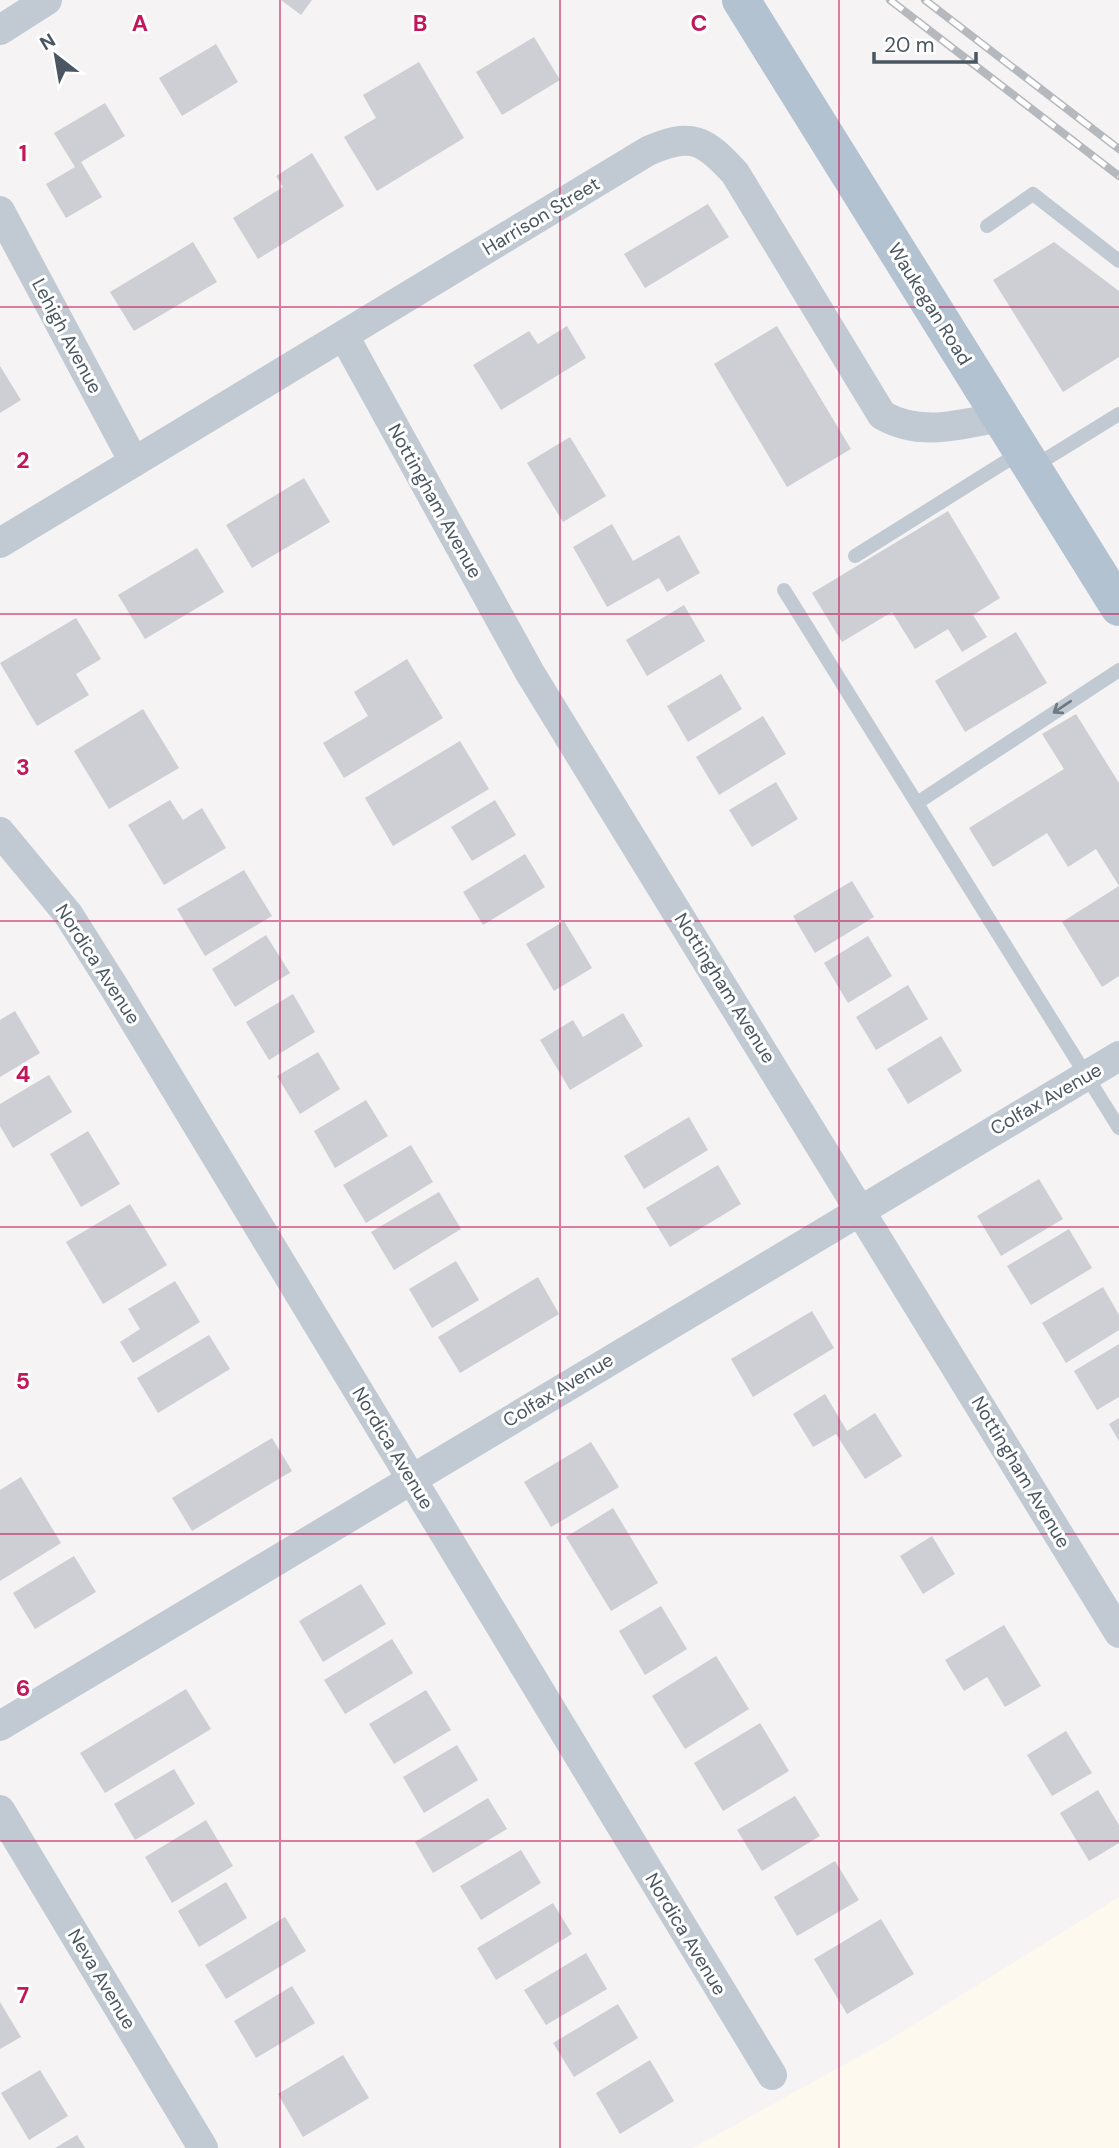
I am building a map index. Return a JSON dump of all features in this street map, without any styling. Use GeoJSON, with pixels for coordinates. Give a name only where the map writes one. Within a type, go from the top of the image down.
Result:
{"type":"FeatureCollection","features":[{"type":"Feature","properties":{"kind":"main road","name":"Waukegan Road"},"geometry":{"type":"LineString","coordinates":[[741,0],[1119,607]]}},
{"type":"Feature","properties":{"kind":"street"},"geometry":{"type":"LineString","coordinates":[[0,30],[47,0]]}},
{"type":"Feature","properties":{"kind":"street","name":"Harrison Street"},"geometry":{"type":"LineString","coordinates":[[0,543],[648,151],[674,140],[697,142],[717,153],[735,173],[882,415],[900,425],[917,429],[945,428],[1000,417]]}},
{"type":"Feature","properties":{"kind":"street","name":"Lehigh Avenue"},"geometry":{"type":"LineString","coordinates":[[0,211],[134,462]]}},
{"type":"Feature","properties":{"kind":"street","name":"Nottingham Avenue"},"geometry":{"type":"LineString","coordinates":[[344,336],[530,673],[861,1208],[1119,1633]]}},
{"type":"Feature","properties":{"kind":"street","name":"Nordica Avenue"},"geometry":{"type":"LineString","coordinates":[[0,832],[68,914],[772,2075]]}},
{"type":"Feature","properties":{"kind":"street","name":"Colfax Avenue"},"geometry":{"type":"LineString","coordinates":[[0,1726],[861,1208],[1119,1056]]}},
{"type":"Feature","properties":{"kind":"street","name":"Neva Avenue"},"geometry":{"type":"LineString","coordinates":[[0,1810],[204,2148]]}},
{"type":"Feature","properties":{"kind":"lane"},"geometry":{"type":"LineString","coordinates":[[987,226],[1033,194],[1119,261]]}},
{"type":"Feature","properties":{"kind":"lane"},"geometry":{"type":"LineString","coordinates":[[855,556],[1027,460],[1119,414]]}},
{"type":"Feature","properties":{"kind":"lane"},"geometry":{"type":"LineString","coordinates":[[785,590],[1119,1128]]}},
{"type":"Feature","properties":{"kind":"lane"},"geometry":{"type":"LineString","coordinates":[[917,803],[1119,670]]}},
{"type":"Feature","properties":{"kind":"shaded area"},"geometry":{"type":"Polygon","coordinates":[[[1119,1897],[1119,2148],[693,2148],[889,2040],[1119,1897]]]}},
{"type":"Feature","properties":{"kind":"building"},"geometry":{"type":"Polygon","coordinates":[[[281,0],[312,0],[301,15],[281,0]]]}},
{"type":"Feature","properties":{"kind":"building"},"geometry":{"type":"Polygon","coordinates":[[[534,37],[560,80],[502,115],[476,72],[534,37]]]}},
{"type":"Feature","properties":{"kind":"building"},"geometry":{"type":"Polygon","coordinates":[[[216,44],[238,82],[182,116],[159,78],[216,44]]]}},
{"type":"Feature","properties":{"kind":"building"},"geometry":{"type":"Polygon","coordinates":[[[419,62],[464,138],[377,191],[344,137],[376,118],[363,95],[419,62]]]}},
{"type":"Feature","properties":{"kind":"building"},"geometry":{"type":"Polygon","coordinates":[[[105,103],[125,136],[81,162],[102,197],[66,218],[46,184],[75,167],[54,133],[105,103]]]}},
{"type":"Feature","properties":{"kind":"building"},"geometry":{"type":"Polygon","coordinates":[[[312,153],[344,206],[258,259],[233,218],[283,187],[276,176],[312,153]]]}},
{"type":"Feature","properties":{"kind":"building"},"geometry":{"type":"Polygon","coordinates":[[[708,204],[729,237],[645,288],[624,254],[708,204]]]}},
{"type":"Feature","properties":{"kind":"building"},"geometry":{"type":"Polygon","coordinates":[[[193,242],[217,282],[134,331],[110,292],[193,242]]]}},
{"type":"Feature","properties":{"kind":"building"},"geometry":{"type":"Polygon","coordinates":[[[1054,242],[1119,291],[1119,357],[1063,392],[993,280],[1054,242]]]}},
{"type":"Feature","properties":{"kind":"building"},"geometry":{"type":"Polygon","coordinates":[[[567,326],[586,358],[501,410],[473,365],[529,331],[538,344],[567,326]]]}},
{"type":"Feature","properties":{"kind":"building"},"geometry":{"type":"Polygon","coordinates":[[[777,326],[851,449],[787,487],[714,364],[777,326]]]}},
{"type":"Feature","properties":{"kind":"building"},"geometry":{"type":"Polygon","coordinates":[[[0,366],[21,400],[0,413],[0,366]]]}},
{"type":"Feature","properties":{"kind":"building"},"geometry":{"type":"Polygon","coordinates":[[[570,437],[606,496],[563,522],[527,463],[570,437]]]}},
{"type":"Feature","properties":{"kind":"building"},"geometry":{"type":"Polygon","coordinates":[[[304,478],[330,522],[252,568],[226,525],[304,478]]]}},
{"type":"Feature","properties":{"kind":"building"},"geometry":{"type":"Polygon","coordinates":[[[948,511],[1000,598],[973,615],[987,637],[962,652],[948,629],[915,649],[892,612],[842,642],[812,593],[948,511]]]}},
{"type":"Feature","properties":{"kind":"building"},"geometry":{"type":"Polygon","coordinates":[[[612,524],[633,561],[679,535],[700,573],[667,592],[659,578],[607,607],[573,547],[612,524]]]}},
{"type":"Feature","properties":{"kind":"building"},"geometry":{"type":"Polygon","coordinates":[[[197,548],[224,592],[145,639],[118,595],[197,548]]]}},
{"type":"Feature","properties":{"kind":"building"},"geometry":{"type":"Polygon","coordinates":[[[684,605],[705,641],[647,676],[626,640],[684,605]]]}},
{"type":"Feature","properties":{"kind":"building"},"geometry":{"type":"Polygon","coordinates":[[[76,618],[101,659],[76,674],[89,695],[37,726],[0,663],[76,618]]]}},
{"type":"Feature","properties":{"kind":"building"},"geometry":{"type":"Polygon","coordinates":[[[1016,632],[1047,683],[965,732],[935,681],[1016,632]]]}},
{"type":"Feature","properties":{"kind":"building"},"geometry":{"type":"Polygon","coordinates":[[[407,659],[443,718],[344,778],[323,743],[368,716],[354,692],[407,659]]]}},
{"type":"Feature","properties":{"kind":"building"},"geometry":{"type":"Polygon","coordinates":[[[721,674],[742,709],[688,742],[667,706],[721,674]]]}},
{"type":"Feature","properties":{"kind":"building"},"geometry":{"type":"Polygon","coordinates":[[[143,709],[179,768],[109,809],[74,751],[143,709]]]}},
{"type":"Feature","properties":{"kind":"building"},"geometry":{"type":"Polygon","coordinates":[[[1076,714],[1119,783],[1119,886],[1096,849],[1068,867],[1047,833],[993,867],[969,828],[1064,769],[1042,734],[1076,714]]]}},
{"type":"Feature","properties":{"kind":"building"},"geometry":{"type":"Polygon","coordinates":[[[763,716],[786,754],[719,795],[696,757],[763,716]]]}},
{"type":"Feature","properties":{"kind":"building"},"geometry":{"type":"Polygon","coordinates":[[[460,741],[489,789],[393,846],[365,798],[460,741]]]}},
{"type":"Feature","properties":{"kind":"building"},"geometry":{"type":"Polygon","coordinates":[[[776,782],[798,819],[752,847],[729,810],[776,782]]]}},
{"type":"Feature","properties":{"kind":"building"},"geometry":{"type":"Polygon","coordinates":[[[170,800],[183,820],[202,808],[226,848],[164,885],[128,825],[170,800]]]}},
{"type":"Feature","properties":{"kind":"building"},"geometry":{"type":"Polygon","coordinates":[[[495,800],[516,835],[472,861],[451,827],[495,800]]]}},
{"type":"Feature","properties":{"kind":"building"},"geometry":{"type":"Polygon","coordinates":[[[525,854],[545,887],[483,925],[463,892],[525,854]]]}},
{"type":"Feature","properties":{"kind":"building"},"geometry":{"type":"Polygon","coordinates":[[[244,870],[272,916],[205,956],[177,909],[244,870]]]}},
{"type":"Feature","properties":{"kind":"building"},"geometry":{"type":"Polygon","coordinates":[[[852,881],[874,917],[815,953],[793,916],[852,881]]]}},
{"type":"Feature","properties":{"kind":"building"},"geometry":{"type":"Polygon","coordinates":[[[1119,886],[1119,976],[1102,987],[1062,922],[1119,886]]]}},
{"type":"Feature","properties":{"kind":"building"},"geometry":{"type":"Polygon","coordinates":[[[564,921],[592,968],[554,991],[526,944],[564,921]]]}},
{"type":"Feature","properties":{"kind":"building"},"geometry":{"type":"Polygon","coordinates":[[[266,935],[290,973],[235,1007],[212,969],[266,935]]]}},
{"type":"Feature","properties":{"kind":"building"},"geometry":{"type":"Polygon","coordinates":[[[868,936],[892,976],[848,1003],[824,963],[868,936]]]}},
{"type":"Feature","properties":{"kind":"building"},"geometry":{"type":"Polygon","coordinates":[[[908,985],[928,1019],[876,1050],[856,1017],[908,985]]]}},
{"type":"Feature","properties":{"kind":"building"},"geometry":{"type":"Polygon","coordinates":[[[293,994],[315,1032],[269,1060],[246,1022],[293,994]]]}},
{"type":"Feature","properties":{"kind":"building"},"geometry":{"type":"Polygon","coordinates":[[[15,1011],[40,1053],[0,1077],[0,1020],[15,1011]]]}},
{"type":"Feature","properties":{"kind":"building"},"geometry":{"type":"Polygon","coordinates":[[[623,1013],[643,1046],[570,1090],[540,1040],[573,1020],[583,1037],[623,1013]]]}},
{"type":"Feature","properties":{"kind":"building"},"geometry":{"type":"Polygon","coordinates":[[[941,1036],[962,1071],[908,1104],[887,1069],[941,1036]]]}},
{"type":"Feature","properties":{"kind":"building"},"geometry":{"type":"Polygon","coordinates":[[[318,1052],[340,1089],[300,1114],[277,1076],[318,1052]]]}},
{"type":"Feature","properties":{"kind":"building"},"geometry":{"type":"Polygon","coordinates":[[[49,1075],[72,1112],[13,1148],[0,1126],[0,1104],[49,1075]]]}},
{"type":"Feature","properties":{"kind":"building"},"geometry":{"type":"Polygon","coordinates":[[[366,1100],[388,1136],[335,1168],[314,1131],[366,1100]]]}},
{"type":"Feature","properties":{"kind":"building"},"geometry":{"type":"Polygon","coordinates":[[[689,1117],[708,1150],[644,1189],[624,1156],[689,1117]]]}},
{"type":"Feature","properties":{"kind":"building"},"geometry":{"type":"Polygon","coordinates":[[[88,1131],[120,1184],[81,1207],[50,1154],[88,1131]]]}},
{"type":"Feature","properties":{"kind":"building"},"geometry":{"type":"Polygon","coordinates":[[[411,1145],[433,1182],[366,1223],[343,1185],[411,1145]]]}},
{"type":"Feature","properties":{"kind":"building"},"geometry":{"type":"Polygon","coordinates":[[[718,1165],[741,1204],[670,1247],[646,1208],[718,1165]]]}},
{"type":"Feature","properties":{"kind":"building"},"geometry":{"type":"Polygon","coordinates":[[[1039,1179],[1063,1219],[1001,1256],[977,1216],[1039,1179]]]}},
{"type":"Feature","properties":{"kind":"building"},"geometry":{"type":"Polygon","coordinates":[[[439,1192],[461,1229],[394,1270],[371,1232],[439,1192]]]}},
{"type":"Feature","properties":{"kind":"building"},"geometry":{"type":"Polygon","coordinates":[[[130,1204],[167,1265],[103,1304],[66,1242],[130,1204]]]}},
{"type":"Feature","properties":{"kind":"building"},"geometry":{"type":"Polygon","coordinates":[[[1069,1229],[1092,1268],[1031,1305],[1007,1266],[1069,1229]]]}},
{"type":"Feature","properties":{"kind":"building"},"geometry":{"type":"Polygon","coordinates":[[[456,1261],[479,1300],[432,1328],[409,1289],[456,1261]]]}},
{"type":"Feature","properties":{"kind":"building"},"geometry":{"type":"Polygon","coordinates":[[[538,1277],[559,1314],[460,1373],[438,1337],[538,1277]]]}},
{"type":"Feature","properties":{"kind":"building"},"geometry":{"type":"Polygon","coordinates":[[[175,1281],[200,1322],[133,1363],[120,1342],[140,1329],[128,1309],[175,1281]]]}},
{"type":"Feature","properties":{"kind":"building"},"geometry":{"type":"Polygon","coordinates":[[[1103,1287],[1119,1315],[1119,1330],[1066,1363],[1042,1323],[1103,1287]]]}},
{"type":"Feature","properties":{"kind":"building"},"geometry":{"type":"Polygon","coordinates":[[[812,1311],[834,1348],[753,1397],[731,1359],[812,1311]]]}},
{"type":"Feature","properties":{"kind":"building"},"geometry":{"type":"Polygon","coordinates":[[[209,1335],[230,1369],[158,1413],[137,1378],[209,1335]]]}},
{"type":"Feature","properties":{"kind":"building"},"geometry":{"type":"Polygon","coordinates":[[[1119,1344],[1119,1397],[1097,1410],[1074,1371],[1119,1344]]]}},
{"type":"Feature","properties":{"kind":"building"},"geometry":{"type":"Polygon","coordinates":[[[825,1394],[847,1431],[875,1413],[902,1456],[865,1479],[836,1434],[813,1447],[793,1414],[825,1394]]]}},
{"type":"Feature","properties":{"kind":"building"},"geometry":{"type":"Polygon","coordinates":[[[1119,1418],[1119,1441],[1109,1424],[1119,1418]]]}},
{"type":"Feature","properties":{"kind":"building"},"geometry":{"type":"Polygon","coordinates":[[[272,1438],[292,1471],[192,1531],[172,1498],[272,1438]]]}},
{"type":"Feature","properties":{"kind":"building"},"geometry":{"type":"Polygon","coordinates":[[[591,1442],[619,1487],[551,1527],[524,1482],[591,1442]]]}},
{"type":"Feature","properties":{"kind":"building"},"geometry":{"type":"Polygon","coordinates":[[[21,1477],[61,1543],[0,1581],[0,1490],[21,1477]]]}},
{"type":"Feature","properties":{"kind":"building"},"geometry":{"type":"Polygon","coordinates":[[[613,1508],[658,1583],[611,1611],[566,1537],[613,1508]]]}},
{"type":"Feature","properties":{"kind":"building"},"geometry":{"type":"Polygon","coordinates":[[[932,1536],[955,1574],[923,1594],[900,1556],[932,1536]]]}},
{"type":"Feature","properties":{"kind":"building"},"geometry":{"type":"Polygon","coordinates":[[[74,1556],[96,1592],[35,1629],[13,1593],[74,1556]]]}},
{"type":"Feature","properties":{"kind":"building"},"geometry":{"type":"Polygon","coordinates":[[[361,1584],[386,1624],[323,1662],[299,1621],[361,1584]]]}},
{"type":"Feature","properties":{"kind":"building"},"geometry":{"type":"Polygon","coordinates":[[[661,1606],[687,1649],[645,1675],[619,1631],[661,1606]]]}},
{"type":"Feature","properties":{"kind":"building"},"geometry":{"type":"Polygon","coordinates":[[[1004,1625],[1041,1686],[1005,1707],[987,1677],[964,1691],[945,1660],[1004,1625]]]}},
{"type":"Feature","properties":{"kind":"building"},"geometry":{"type":"Polygon","coordinates":[[[392,1639],[413,1673],[345,1714],[324,1680],[392,1639]]]}},
{"type":"Feature","properties":{"kind":"building"},"geometry":{"type":"Polygon","coordinates":[[[716,1656],[749,1709],[685,1749],[652,1696],[716,1656]]]}},
{"type":"Feature","properties":{"kind":"building"},"geometry":{"type":"Polygon","coordinates":[[[186,1689],[211,1729],[105,1793],[80,1753],[186,1689]]]}},
{"type":"Feature","properties":{"kind":"building"},"geometry":{"type":"Polygon","coordinates":[[[426,1690],[451,1730],[394,1764],[369,1724],[426,1690]]]}},
{"type":"Feature","properties":{"kind":"building"},"geometry":{"type":"Polygon","coordinates":[[[760,1723],[789,1771],[723,1811],[694,1763],[760,1723]]]}},
{"type":"Feature","properties":{"kind":"building"},"geometry":{"type":"Polygon","coordinates":[[[1066,1731],[1092,1773],[1052,1796],[1027,1755],[1066,1731]]]}},
{"type":"Feature","properties":{"kind":"building"},"geometry":{"type":"Polygon","coordinates":[[[457,1745],[478,1780],[424,1813],[403,1777],[457,1745]]]}},
{"type":"Feature","properties":{"kind":"building"},"geometry":{"type":"Polygon","coordinates":[[[174,1769],[195,1804],[135,1840],[114,1804],[174,1769]]]}},
{"type":"Feature","properties":{"kind":"building"},"geometry":{"type":"Polygon","coordinates":[[[1098,1790],[1119,1825],[1119,1843],[1089,1861],[1060,1813],[1098,1790]]]}},
{"type":"Feature","properties":{"kind":"building"},"geometry":{"type":"Polygon","coordinates":[[[795,1796],[820,1836],[762,1871],[737,1830],[795,1796]]]}},
{"type":"Feature","properties":{"kind":"building"},"geometry":{"type":"Polygon","coordinates":[[[488,1798],[507,1829],[433,1873],[415,1842],[488,1798]]]}},
{"type":"Feature","properties":{"kind":"building"},"geometry":{"type":"Polygon","coordinates":[[[206,1820],[233,1866],[172,1903],[145,1857],[206,1820]]]}},
{"type":"Feature","properties":{"kind":"building"},"geometry":{"type":"Polygon","coordinates":[[[521,1850],[541,1883],[481,1920],[460,1886],[521,1850]]]}},
{"type":"Feature","properties":{"kind":"building"},"geometry":{"type":"Polygon","coordinates":[[[835,1861],[859,1900],[797,1936],[774,1897],[835,1861]]]}},
{"type":"Feature","properties":{"kind":"building"},"geometry":{"type":"Polygon","coordinates":[[[226,1882],[247,1918],[199,1947],[178,1911],[226,1882]]]}},
{"type":"Feature","properties":{"kind":"building"},"geometry":{"type":"Polygon","coordinates":[[[553,1903],[572,1934],[496,1980],[477,1948],[553,1903]]]}},
{"type":"Feature","properties":{"kind":"building"},"geometry":{"type":"Polygon","coordinates":[[[285,1917],[306,1951],[226,1999],[205,1965],[285,1917]]]}},
{"type":"Feature","properties":{"kind":"building"},"geometry":{"type":"Polygon","coordinates":[[[881,1919],[914,1974],[847,2014],[814,1959],[881,1919]]]}},
{"type":"Feature","properties":{"kind":"building"},"geometry":{"type":"Polygon","coordinates":[[[586,1953],[607,1989],[546,2025],[524,1990],[586,1953]]]}},
{"type":"Feature","properties":{"kind":"building"},"geometry":{"type":"Polygon","coordinates":[[[292,1986],[315,2023],[256,2058],[234,2021],[292,1986]]]}},
{"type":"Feature","properties":{"kind":"building"},"geometry":{"type":"Polygon","coordinates":[[[0,2002],[21,2037],[0,2049],[0,2002]]]}},
{"type":"Feature","properties":{"kind":"building"},"geometry":{"type":"Polygon","coordinates":[[[618,2004],[638,2038],[574,2077],[553,2043],[618,2004]]]}},
{"type":"Feature","properties":{"kind":"building"},"geometry":{"type":"Polygon","coordinates":[[[343,2055],[369,2098],[303,2137],[278,2094],[343,2055]]]}},
{"type":"Feature","properties":{"kind":"building"},"geometry":{"type":"Polygon","coordinates":[[[650,2060],[674,2101],[620,2134],[596,2093],[650,2060]]]}},
{"type":"Feature","properties":{"kind":"building"},"geometry":{"type":"Polygon","coordinates":[[[40,2070],[68,2116],[29,2140],[1,2093],[40,2070]]]}},
{"type":"Feature","properties":{"kind":"building"},"geometry":{"type":"Polygon","coordinates":[[[77,2135],[85,2148],[55,2148],[77,2135]]]}},
{"type":"Feature","properties":{"kind":"railway"},"geometry":{"type":"LineString","coordinates":[[890,0],[1119,176]]}},
{"type":"Feature","properties":{"kind":"railway"},"geometry":{"type":"LineString","coordinates":[[925,0],[1119,149]]}}]}
